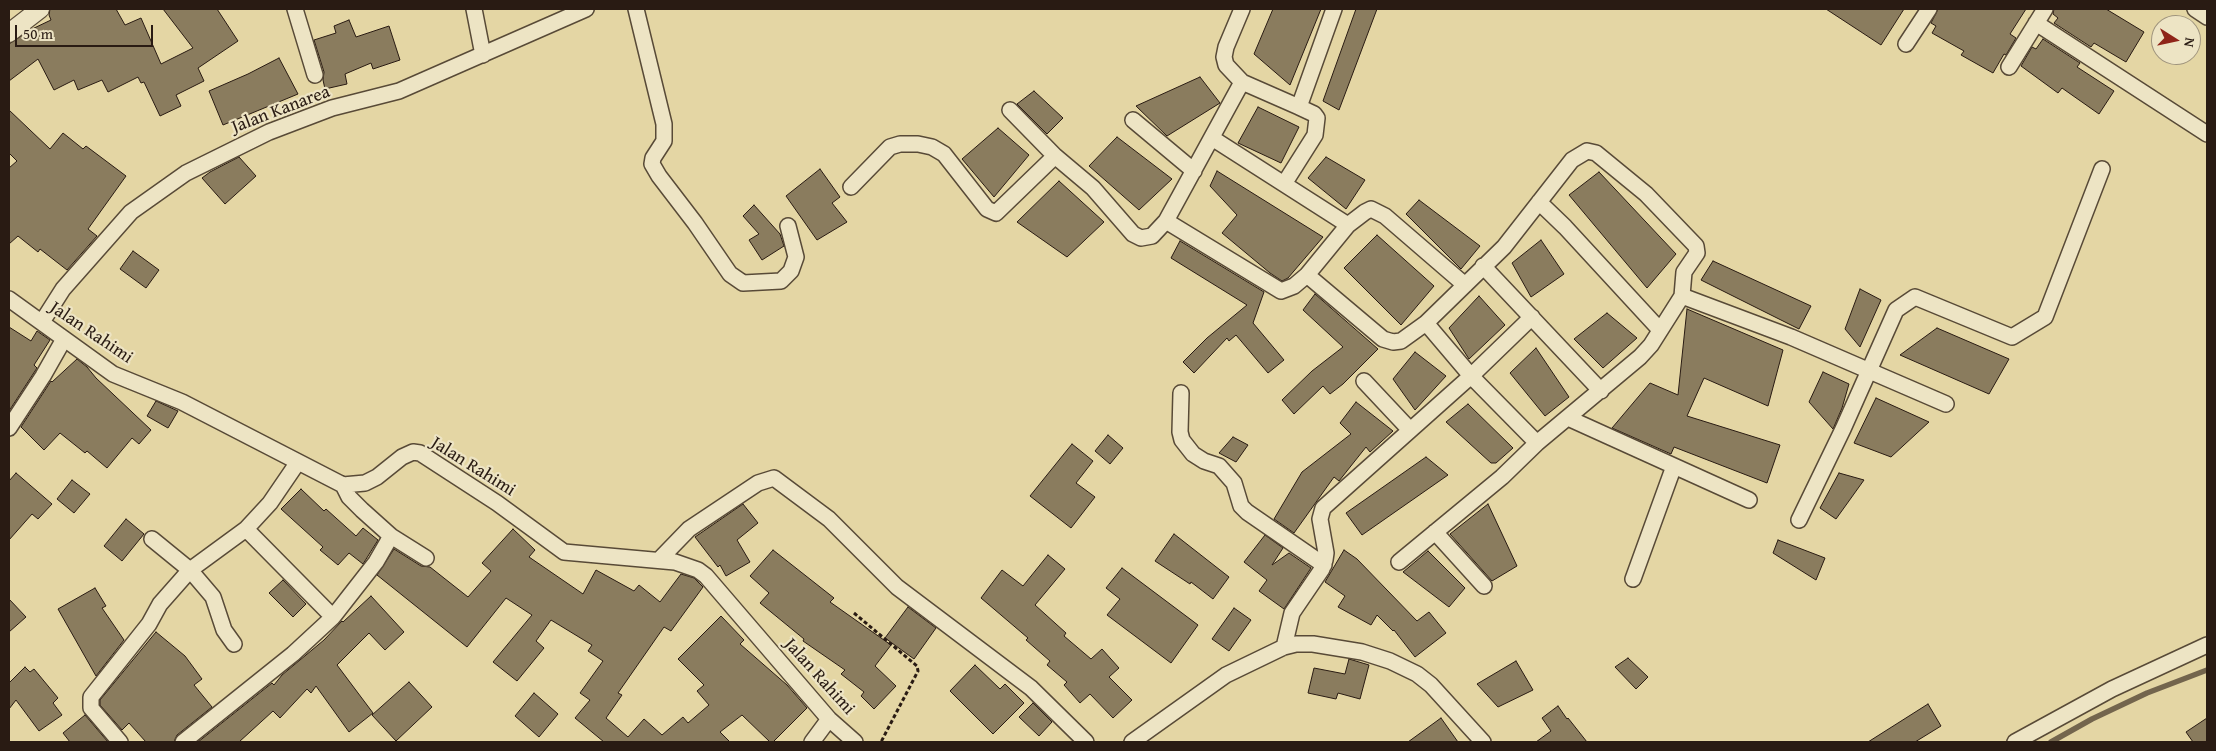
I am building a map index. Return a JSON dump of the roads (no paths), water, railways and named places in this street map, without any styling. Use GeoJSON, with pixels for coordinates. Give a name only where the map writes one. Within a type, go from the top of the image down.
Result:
{"type":"FeatureCollection","features":[{"type":"Feature","properties":{"kind":"street"},"geometry":{"type":"LineString","coordinates":[[9,33],[40,9]]}},
{"type":"Feature","properties":{"kind":"street"},"geometry":{"type":"LineString","coordinates":[[295,9],[315,75]]}},
{"type":"Feature","properties":{"kind":"street"},"geometry":{"type":"LineString","coordinates":[[474,9],[483,55]]}},
{"type":"Feature","properties":{"kind":"street","name":"Jalan Kanarea"},"geometry":{"type":"LineString","coordinates":[[42,322],[63,290],[131,212],[186,173],[216,157],[298,120],[332,108],[399,92],[586,9]]}},
{"type":"Feature","properties":{"kind":"street"},"geometry":{"type":"LineString","coordinates":[[636,9],[664,124],[664,141],[653,158],[652,164],[658,176],[695,223],[730,274],[742,283],[781,282],[791,271],[796,257],[788,226]]}},
{"type":"Feature","properties":{"kind":"street"},"geometry":{"type":"LineString","coordinates":[[1242,9],[1226,47],[1224,57],[1230,72],[1242,82],[1298,106],[1314,114],[1317,118],[1317,130],[1284,184]]}},
{"type":"Feature","properties":{"kind":"street"},"geometry":{"type":"LineString","coordinates":[[1298,106],[1334,9]]}},
{"type":"Feature","properties":{"kind":"street"},"geometry":{"type":"LineString","coordinates":[[1906,44],[1929,9]]}},
{"type":"Feature","properties":{"kind":"street"},"geometry":{"type":"LineString","coordinates":[[2009,67],[2045,9]]}},
{"type":"Feature","properties":{"kind":"street"},"geometry":{"type":"LineString","coordinates":[[2194,9],[2207,17]]}},
{"type":"Feature","properties":{"kind":"street"},"geometry":{"type":"LineString","coordinates":[[2036,23],[2207,134]]}},
{"type":"Feature","properties":{"kind":"street"},"geometry":{"type":"LineString","coordinates":[[1010,110],[1055,156],[1093,188],[1133,234],[1146,238],[1152,236],[1166,221],[1242,82]]}},
{"type":"Feature","properties":{"kind":"street"},"geometry":{"type":"LineString","coordinates":[[1133,120],[1194,171]]}},
{"type":"Feature","properties":{"kind":"street"},"geometry":{"type":"LineString","coordinates":[[1212,138],[1348,225]]}},
{"type":"Feature","properties":{"kind":"street"},"geometry":{"type":"LineString","coordinates":[[851,187],[890,146],[918,144],[944,154],[986,209],[996,213],[1055,156]]}},
{"type":"Feature","properties":{"kind":"street"},"geometry":{"type":"LineString","coordinates":[[1307,276],[1382,339],[1393,342],[1401,341],[1426,323],[1504,247],[1572,160],[1587,151],[1596,153],[1646,194],[1696,246],[1697,253],[1684,272],[1682,296],[1640,357],[1537,443],[1502,477],[1399,562]]}},
{"type":"Feature","properties":{"kind":"street"},"geometry":{"type":"LineString","coordinates":[[1799,520],[1896,310],[1915,297],[2012,337],[2044,317],[2102,169]]}},
{"type":"Feature","properties":{"kind":"street"},"geometry":{"type":"LineString","coordinates":[[1539,202],[1660,330]]}},
{"type":"Feature","properties":{"kind":"street"},"geometry":{"type":"LineString","coordinates":[[1166,221],[1281,291],[1294,286],[1307,276],[1348,225],[1365,212],[1372,210],[1380,212],[1465,285]]}},
{"type":"Feature","properties":{"kind":"street"},"geometry":{"type":"LineString","coordinates":[[1484,266],[1601,390]]}},
{"type":"Feature","properties":{"kind":"street"},"geometry":{"type":"LineString","coordinates":[[1682,296],[1792,337],[1946,404]]}},
{"type":"Feature","properties":{"kind":"street","name":"Jalan Rahimi"},"geometry":{"type":"LineString","coordinates":[[9,299],[113,374],[182,402],[343,485],[365,483],[377,477],[402,457],[412,452],[420,453],[498,503],[564,552],[659,560],[687,565],[706,576],[829,719],[855,742]]}},
{"type":"Feature","properties":{"kind":"street"},"geometry":{"type":"LineString","coordinates":[[1284,647],[1292,613],[1324,564],[1326,553],[1320,518],[1322,508],[1471,376],[1532,317]]}},
{"type":"Feature","properties":{"kind":"street"},"geometry":{"type":"LineString","coordinates":[[1426,323],[1471,376],[1537,443]]}},
{"type":"Feature","properties":{"kind":"street"},"geometry":{"type":"LineString","coordinates":[[9,428],[43,376],[64,339]]}},
{"type":"Feature","properties":{"kind":"street"},"geometry":{"type":"LineString","coordinates":[[1364,381],[1410,430]]}},
{"type":"Feature","properties":{"kind":"street"},"geometry":{"type":"LineString","coordinates":[[1181,393],[1180,432],[1182,440],[1193,454],[1204,461],[1219,466],[1234,483],[1241,506],[1247,512],[1324,564]]}},
{"type":"Feature","properties":{"kind":"street"},"geometry":{"type":"LineString","coordinates":[[1568,418],[1749,500]]}},
{"type":"Feature","properties":{"kind":"street"},"geometry":{"type":"LineString","coordinates":[[120,742],[90,708],[91,697],[148,624],[160,604],[190,570],[246,529],[270,503],[298,462]]}},
{"type":"Feature","properties":{"kind":"street"},"geometry":{"type":"LineString","coordinates":[[1633,579],[1674,466]]}},
{"type":"Feature","properties":{"kind":"street"},"geometry":{"type":"LineString","coordinates":[[659,560],[689,529],[758,483],[774,478],[829,519],[897,587],[1031,688],[1086,742]]}},
{"type":"Feature","properties":{"kind":"street"},"geometry":{"type":"LineString","coordinates":[[343,485],[350,497],[362,510],[391,536],[426,558]]}},
{"type":"Feature","properties":{"kind":"street"},"geometry":{"type":"LineString","coordinates":[[246,529],[332,617]]}},
{"type":"Feature","properties":{"kind":"street"},"geometry":{"type":"LineString","coordinates":[[1435,532],[1484,586]]}},
{"type":"Feature","properties":{"kind":"street"},"geometry":{"type":"LineString","coordinates":[[183,742],[293,654],[332,617],[376,562],[391,536]]}},
{"type":"Feature","properties":{"kind":"street"},"geometry":{"type":"LineString","coordinates":[[152,539],[190,570],[213,597],[224,630],[234,644]]}},
{"type":"Feature","properties":{"kind":"street"},"geometry":{"type":"LineString","coordinates":[[1132,742],[1226,675],[1284,647],[1296,644],[1313,644],[1362,652],[1390,661],[1416,674],[1431,685],[1483,742]]}},
{"type":"Feature","properties":{"kind":"street"},"geometry":{"type":"LineString","coordinates":[[2015,742],[2112,689],[2207,645]]}},
{"type":"Feature","properties":{"kind":"street"},"geometry":{"type":"LineString","coordinates":[[812,742],[829,719]]}},
{"type":"Feature","properties":{"kind":"waterway"},"geometry":{"type":"LineString","coordinates":[[2051,742],[2092,719],[2147,693],[2207,670]]}}]}
